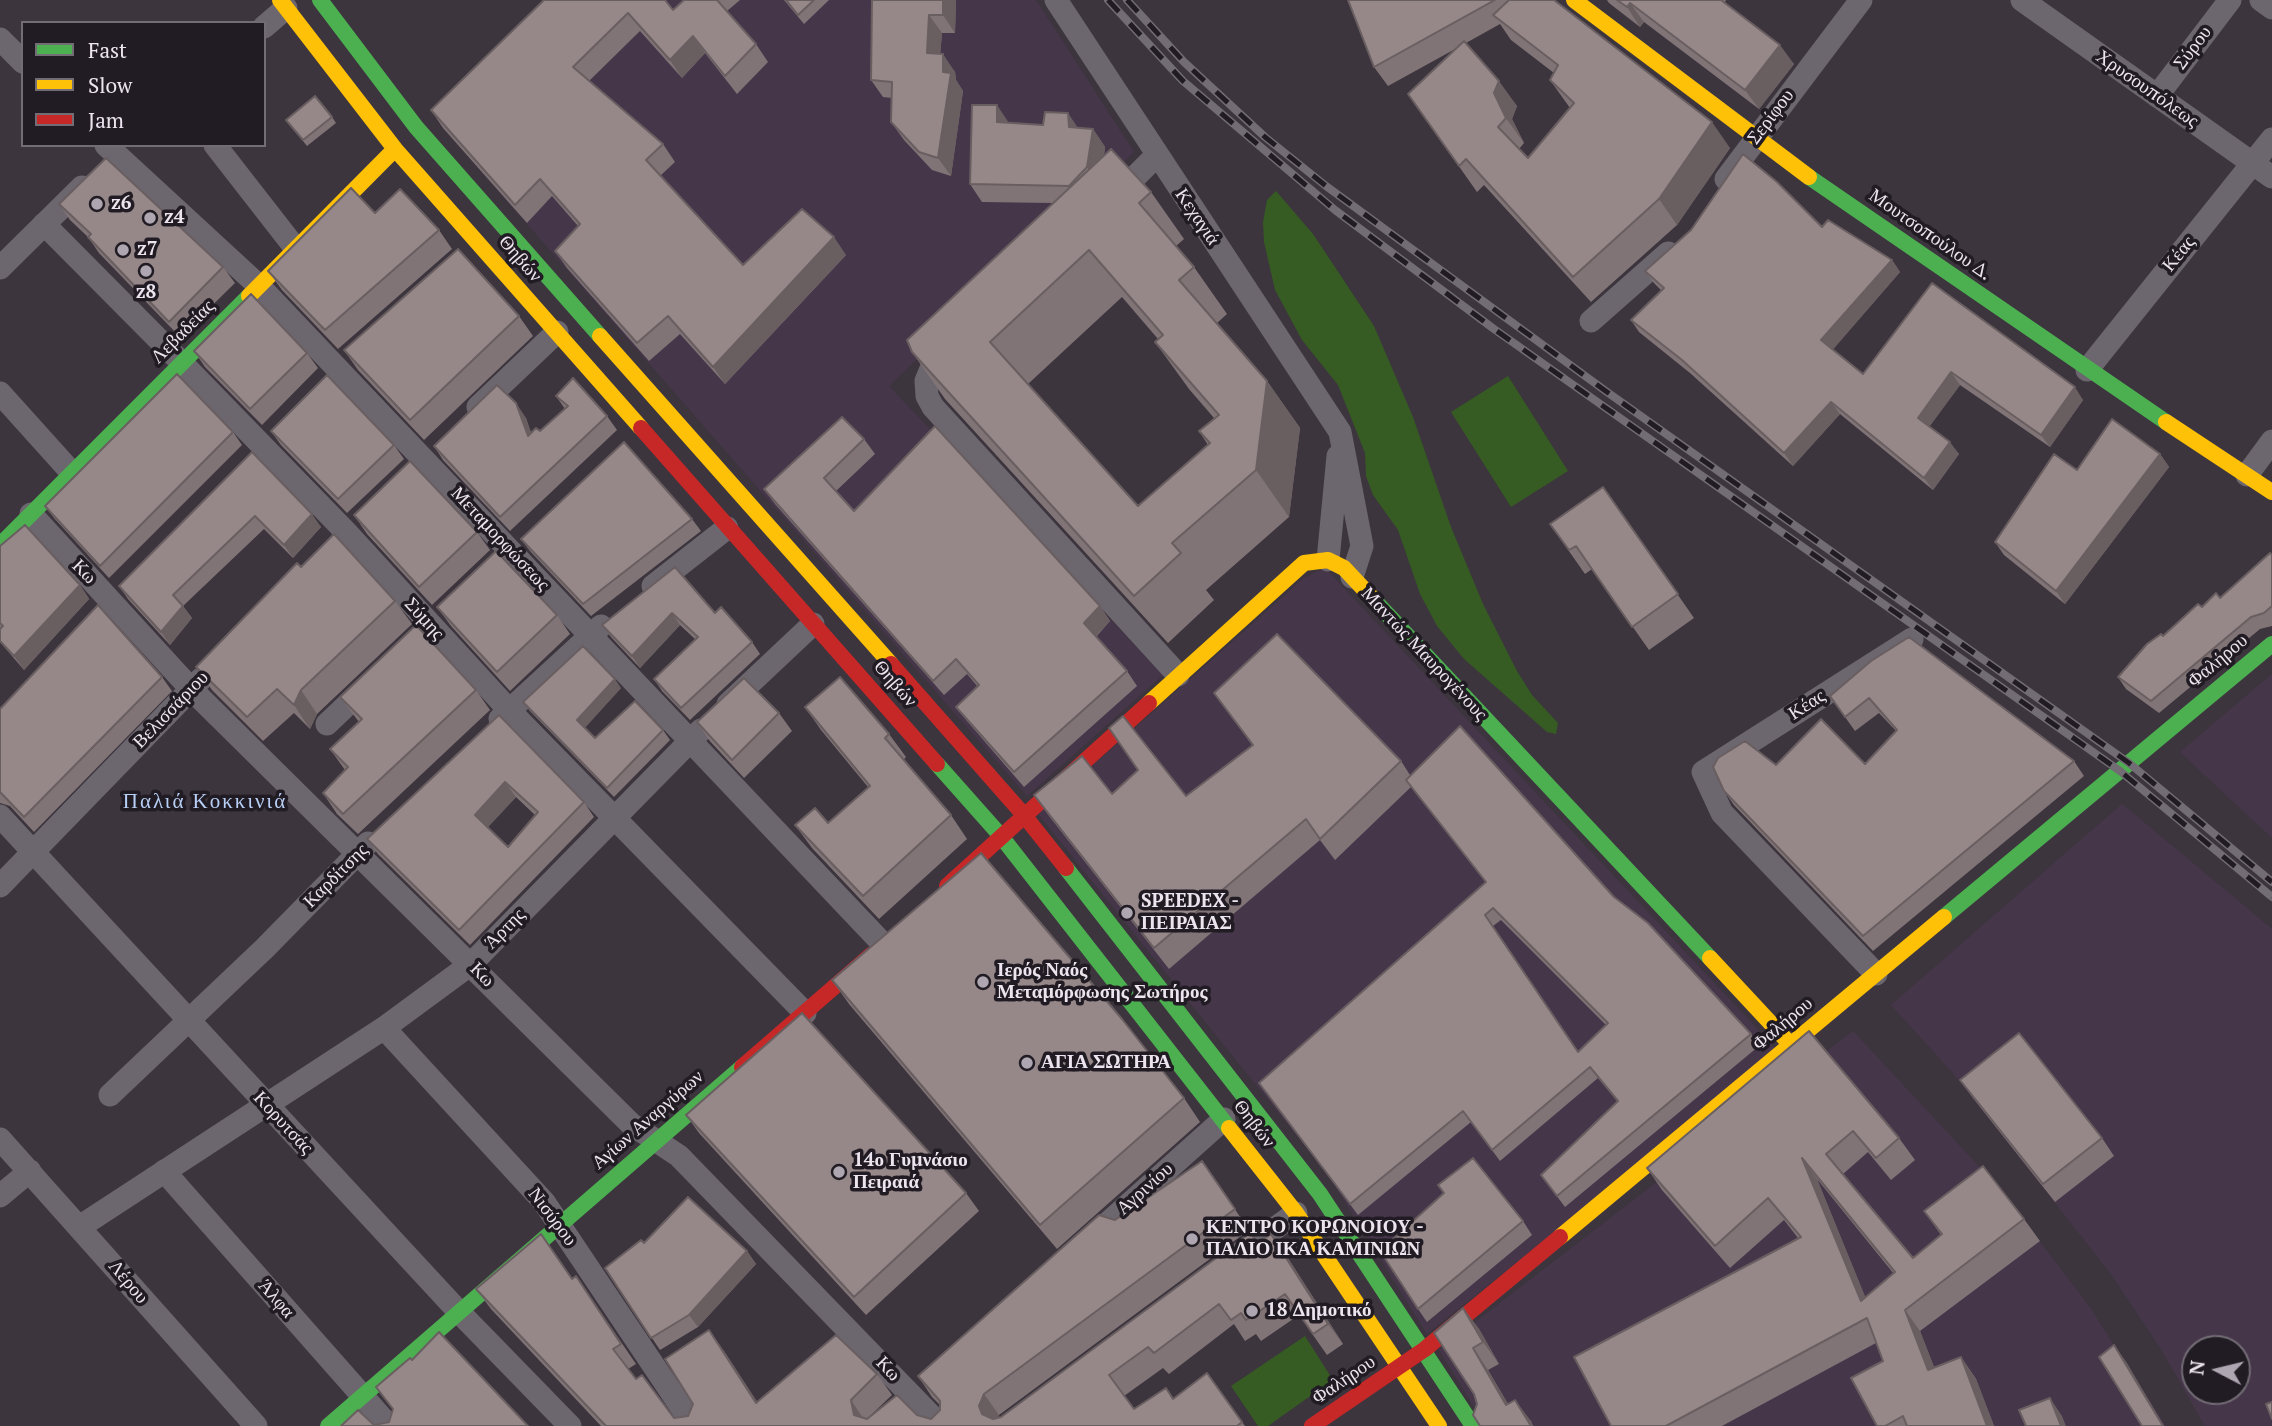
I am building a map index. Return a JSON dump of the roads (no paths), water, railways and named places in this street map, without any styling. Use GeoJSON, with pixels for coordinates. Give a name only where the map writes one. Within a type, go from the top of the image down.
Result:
{"type":"FeatureCollection","features":[{"type":"Feature","properties":{"kind":"street","name":"Θηβών"},"geometry":{"type":"LineString","coordinates":[[320,0],[416,127],[1023,814],[1320,1194],[1425,1349],[1473,1426]]}},
{"type":"Feature","properties":{"kind":"street","name":"Κεχαγιά"},"geometry":{"type":"LineString","coordinates":[[1056,0],[1156,156],[1340,432],[1362,546],[1352,576]]}},
{"type":"Feature","properties":{"kind":"street","name":"Μουτσοπούλου Δ."},"geometry":{"type":"LineString","coordinates":[[1574,0],[1754,138],[2087,370],[2272,492]]}},
{"type":"Feature","properties":{"kind":"street","name":"Σερίφου"},"geometry":{"type":"LineString","coordinates":[[1710,202],[1754,138],[1861,0]]}},
{"type":"Feature","properties":{"kind":"street","name":"Χρυσουπόλεως"},"geometry":{"type":"LineString","coordinates":[[2022,0],[2272,177]]}},
{"type":"Feature","properties":{"kind":"street","name":"Σύρου"},"geometry":{"type":"LineString","coordinates":[[2157,96],[2230,0]]}},
{"type":"Feature","properties":{"kind":"street"},"geometry":{"type":"LineString","coordinates":[[2261,0],[2272,8]]}},
{"type":"Feature","properties":{"kind":"street","name":"Θηβών"},"geometry":{"type":"LineString","coordinates":[[283,4],[471,251],[557,332],[1000,835],[1296,1213],[1439,1426]]}},
{"type":"Feature","properties":{"kind":"street"},"geometry":{"type":"LineString","coordinates":[[266,25],[283,4]]}},
{"type":"Feature","properties":{"kind":"street"},"geometry":{"type":"LineString","coordinates":[[0,38],[21,60]]}},
{"type":"Feature","properties":{"kind":"street"},"geometry":{"type":"LineString","coordinates":[[416,127],[429,114]]}},
{"type":"Feature","properties":{"kind":"street","name":"Κέας"},"geometry":{"type":"LineString","coordinates":[[2087,370],[2272,139]]}},
{"type":"Feature","properties":{"kind":"street"},"geometry":{"type":"LineString","coordinates":[[217,147],[296,248]]}},
{"type":"Feature","properties":{"kind":"street"},"geometry":{"type":"LineString","coordinates":[[0,268],[116,149]]}},
{"type":"Feature","properties":{"kind":"street","name":"Μεταμορφώσεως"},"geometry":{"type":"LineString","coordinates":[[116,149],[259,286],[425,458],[509,551],[888,939]]}},
{"type":"Feature","properties":{"kind":"street","name":"Λεβαδείας"},"geometry":{"type":"LineString","coordinates":[[0,545],[395,149]]}},
{"type":"Feature","properties":{"kind":"street"},"geometry":{"type":"LineString","coordinates":[[1101,209],[1156,156]]}},
{"type":"Feature","properties":{"kind":"street","name":"Σύμης"},"geometry":{"type":"LineString","coordinates":[[44,224],[346,533],[509,710],[806,1013]]}},
{"type":"Feature","properties":{"kind":"street"},"geometry":{"type":"LineString","coordinates":[[1591,321],[1682,240]]}},
{"type":"Feature","properties":{"kind":"street"},"geometry":{"type":"LineString","coordinates":[[463,422],[557,332]]}},
{"type":"Feature","properties":{"kind":"street"},"geometry":{"type":"LineString","coordinates":[[961,341],[931,369],[925,388],[933,407],[1178,675]]}},
{"type":"Feature","properties":{"kind":"street"},"geometry":{"type":"LineString","coordinates":[[318,389],[357,352]]}},
{"type":"Feature","properties":{"kind":"street"},"geometry":{"type":"LineString","coordinates":[[0,393],[72,473]]}},
{"type":"Feature","properties":{"kind":"street"},"geometry":{"type":"LineString","coordinates":[[620,446],[640,427]]}},
{"type":"Feature","properties":{"kind":"street"},"geometry":{"type":"LineString","coordinates":[[243,467],[281,428]]}},
{"type":"Feature","properties":{"kind":"street"},"geometry":{"type":"LineString","coordinates":[[934,897],[1304,563],[1328,560],[1340,432]]}},
{"type":"Feature","properties":{"kind":"street"},"geometry":{"type":"LineString","coordinates":[[405,477],[444,440]]}},
{"type":"Feature","properties":{"kind":"street"},"geometry":{"type":"LineString","coordinates":[[2247,475],[2272,441]]}},
{"type":"Feature","properties":{"kind":"street","name":"Κω"},"geometry":{"type":"LineString","coordinates":[[31,514],[191,689],[359,852],[631,1124],[679,1156],[905,1403],[942,1426]]}},
{"type":"Feature","properties":{"kind":"street"},"geometry":{"type":"LineString","coordinates":[[327,553],[366,514]]}},
{"type":"Feature","properties":{"kind":"street"},"geometry":{"type":"LineString","coordinates":[[483,736],[590,635],[727,528]]}},
{"type":"Feature","properties":{"kind":"street"},"geometry":{"type":"LineString","coordinates":[[489,570],[529,532]]}},
{"type":"Feature","properties":{"kind":"street","name":"Μαντώς Μαυρογένους"},"geometry":{"type":"LineString","coordinates":[[1328,560],[1344,568],[1352,576],[1791,1045]]}},
{"type":"Feature","properties":{"kind":"street"},"geometry":{"type":"LineString","coordinates":[[91,617],[128,579]]}},
{"type":"Feature","properties":{"kind":"street"},"geometry":{"type":"LineString","coordinates":[[412,645],[450,608]]}},
{"type":"Feature","properties":{"kind":"street","name":"Άρτης"},"geometry":{"type":"LineString","coordinates":[[81,1227],[384,1028],[471,964],[691,739],[813,624]]}},
{"type":"Feature","properties":{"kind":"street","name":"Κέας"},"geometry":{"type":"LineString","coordinates":[[1876,974],[1723,813],[1703,772],[1912,639]]}},
{"type":"Feature","properties":{"kind":"street","name":"Φαλήρου"},"geometry":{"type":"LineString","coordinates":[[1312,1426],[1425,1349],[2272,644]]}},
{"type":"Feature","properties":{"kind":"street","name":"Βελισσάριου"},"geometry":{"type":"LineString","coordinates":[[0,886],[220,660]]}},
{"type":"Feature","properties":{"kind":"street"},"geometry":{"type":"LineString","coordinates":[[327,724],[383,671]]}},
{"type":"Feature","properties":{"kind":"street","name":"Κορυτσάς"},"geometry":{"type":"LineString","coordinates":[[0,816],[459,1312],[570,1426]]}},
{"type":"Feature","properties":{"kind":"street","name":"Καρδίτσης"},"geometry":{"type":"LineString","coordinates":[[110,1095],[265,948],[388,825]]}},
{"type":"Feature","properties":{"kind":"street","name":"Αγίων Αναργύρων"},"geometry":{"type":"LineString","coordinates":[[328,1426],[888,939]]}},
{"type":"Feature","properties":{"kind":"street","name":"Νισύρου"},"geometry":{"type":"LineString","coordinates":[[384,1028],[544,1202],[694,1426]]}},
{"type":"Feature","properties":{"kind":"street","name":"Αγρινίου"},"geometry":{"type":"LineString","coordinates":[[1070,1257],[1224,1119]]}},
{"type":"Feature","properties":{"kind":"street","name":"Λέρου"},"geometry":{"type":"LineString","coordinates":[[0,1139],[256,1426]]}},
{"type":"Feature","properties":{"kind":"street"},"geometry":{"type":"LineString","coordinates":[[0,1196],[30,1171]]}},
{"type":"Feature","properties":{"kind":"street","name":"Άλφα"},"geometry":{"type":"LineString","coordinates":[[164,1171],[389,1426]]}},
{"type":"Feature","properties":{"kind":"street"},"geometry":{"type":"LineString","coordinates":[[1218,1270],[1296,1213]]}},
{"type":"Feature","properties":{"kind":"street"},"geometry":{"type":"LineString","coordinates":[[905,1403],[934,1377]]}},
{"type":"Feature","properties":{"kind":"railway"},"geometry":{"type":"LineString","coordinates":[[1108,0],[1183,81],[1335,210],[1494,329],[2120,771],[2272,897]]}},
{"type":"Feature","properties":{"kind":"railway"},"geometry":{"type":"LineString","coordinates":[[1127,0],[1184,62],[1265,137],[1326,186],[1607,392],[2129,763],[2272,882]]}},
{"type":"Feature","properties":{"kind":"place","name":"z6"},"geometry":{"type":"Point","coordinates":[97,204]}},
{"type":"Feature","properties":{"kind":"place","name":"z4"},"geometry":{"type":"Point","coordinates":[150,218]}},
{"type":"Feature","properties":{"kind":"place","name":"z7"},"geometry":{"type":"Point","coordinates":[123,250]}},
{"type":"Feature","properties":{"kind":"place","name":"z8"},"geometry":{"type":"Point","coordinates":[146,271]}},
{"type":"Feature","properties":{"kind":"place","name":"SPEEDEX - ΠΕΙΡΑΙΑΣ"},"geometry":{"type":"Point","coordinates":[1127,913]}},
{"type":"Feature","properties":{"kind":"place","name":"Ιερός Ναός Μεταμόρφωσης Σωτήρος"},"geometry":{"type":"Point","coordinates":[983,982]}},
{"type":"Feature","properties":{"kind":"place","name":"ΑΓΙΑ ΣΩΤΗΡΑ"},"geometry":{"type":"Point","coordinates":[1027,1063]}},
{"type":"Feature","properties":{"kind":"place","name":"14ο Γυμνάσιο Πειραιά"},"geometry":{"type":"Point","coordinates":[839,1172]}},
{"type":"Feature","properties":{"kind":"place","name":"ΚΕΝΤΡΟ ΚΟΡΩΝΟΙΟΥ - ΠΑΛΙΟ ΙΚΑ ΚΑΜΙΝΙΩΝ"},"geometry":{"type":"Point","coordinates":[1192,1239]}},
{"type":"Feature","properties":{"kind":"place","name":"18 Δημοτικό"},"geometry":{"type":"Point","coordinates":[1252,1311]}},
{"type":"Feature","properties":{"kind":"district","name":"Παλιά Κοκκινιά"},"geometry":{"type":"Point","coordinates":[205,802]}}]}
